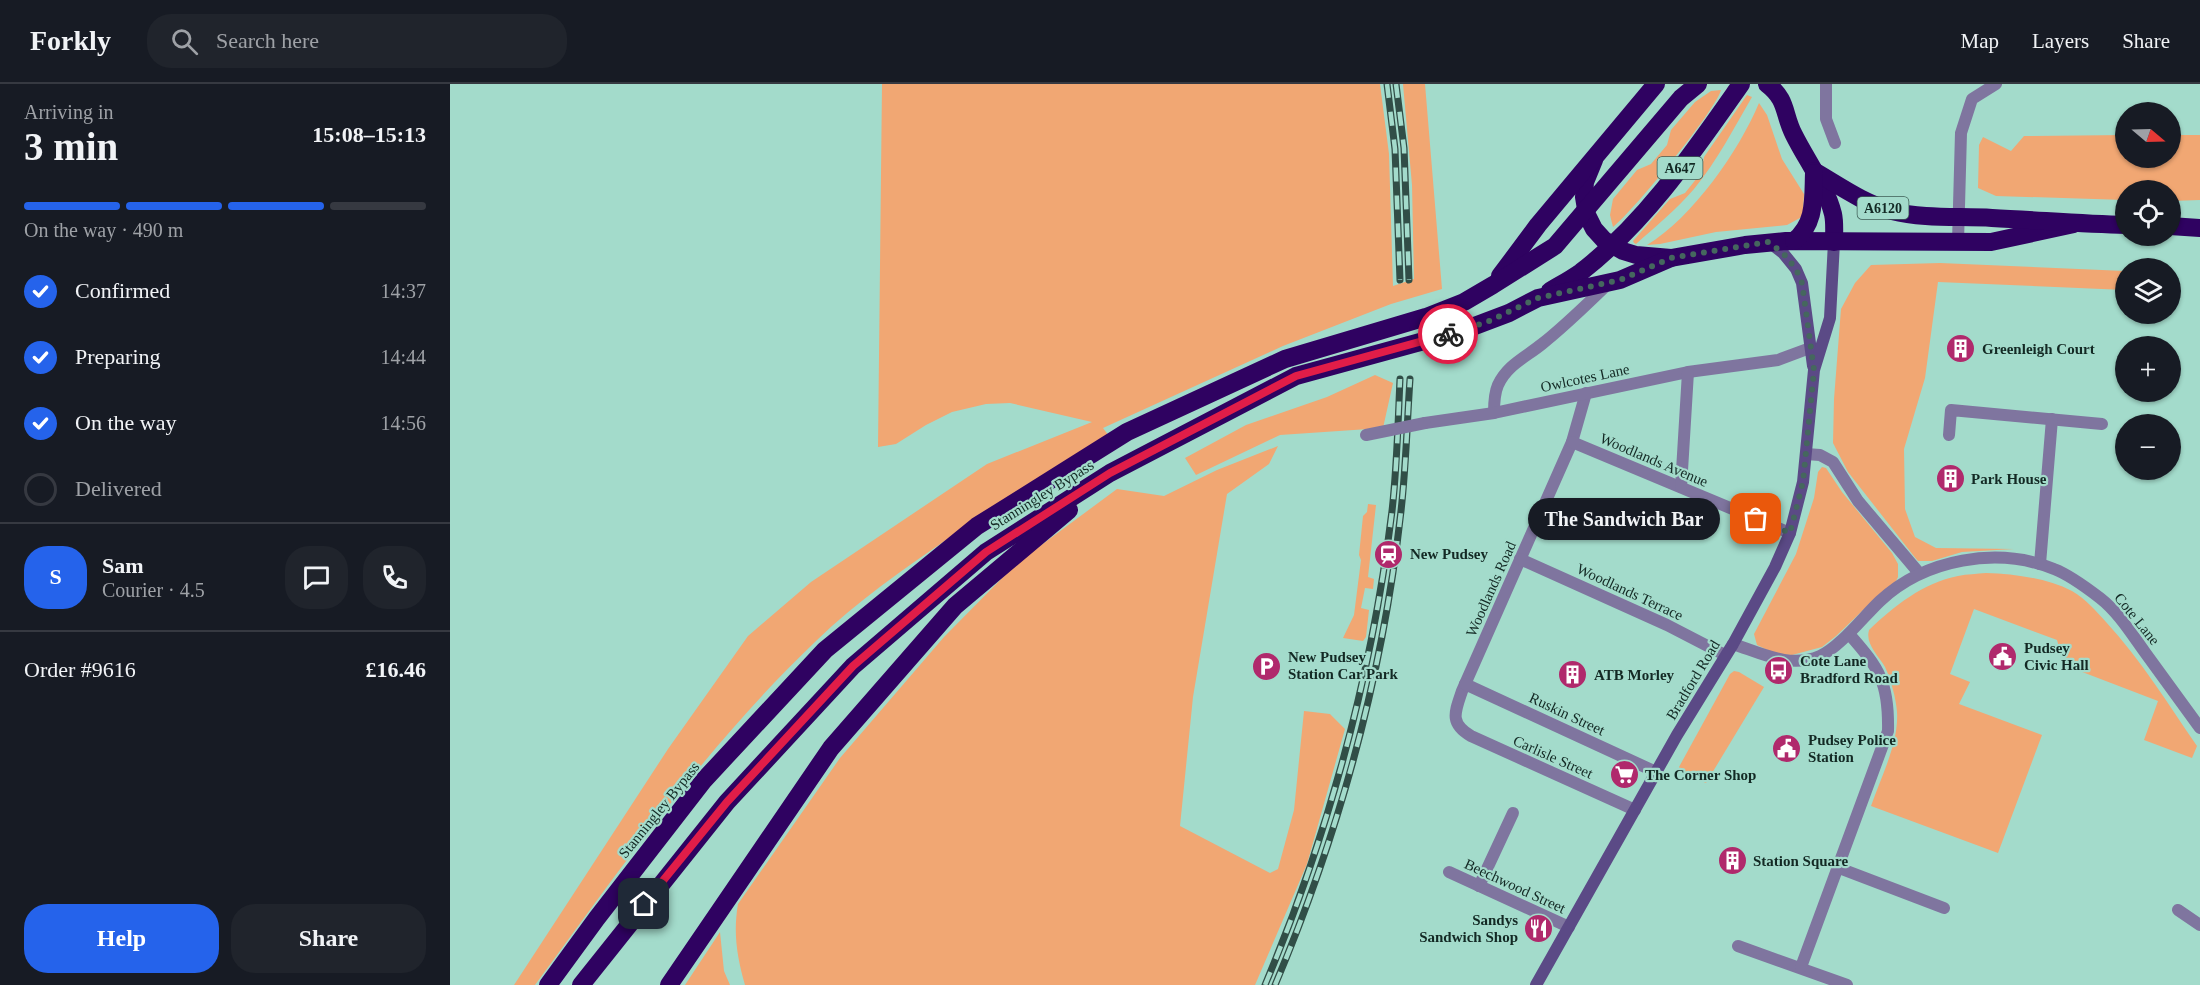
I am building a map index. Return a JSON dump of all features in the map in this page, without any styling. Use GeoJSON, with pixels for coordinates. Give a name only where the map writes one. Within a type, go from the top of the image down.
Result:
{"type":"FeatureCollection","features":[{"type":"Feature","properties":{"kind":"highway"},"geometry":{"type":"LineString","coordinates":[[1493,285],[1538,225],[1656,84]]}},
{"type":"Feature","properties":{"kind":"highway","name":"Stanningley Bypass"},"geometry":{"type":"LineString","coordinates":[[548,985],[704,780],[825,650],[977,526],[1127,432],[1285,359],[1426,317],[1464,302],[1493,285],[1555,246],[1681,98],[1698,84]]}},
{"type":"Feature","properties":{"kind":"highway","name":"A647"},"geometry":{"type":"LineString","coordinates":[[1538,298],[1581,272],[1611,245],[1666,186],[1741,84]]}},
{"type":"Feature","properties":{"kind":"highway"},"geometry":{"type":"LineString","coordinates":[[1594,160],[1585,182],[1584,197],[1586,210],[1594,229],[1611,245],[1636,255],[1671,258],[1768,242],[1834,242],[1833,216],[1826,193],[1793,133],[1779,94],[1767,84]]}},
{"type":"Feature","properties":{"kind":"highway"},"geometry":{"type":"LineString","coordinates":[[1784,104],[1786,84]]}},
{"type":"Feature","properties":{"kind":"highway"},"geometry":{"type":"LineString","coordinates":[[1794,241],[1801,235],[1811,219],[1814,171]]}},
{"type":"Feature","properties":{"kind":"highway","name":"A6120"},"geometry":{"type":"LineString","coordinates":[[1814,171],[1855,196],[1893,211],[1916,215],[2115,225]]}},
{"type":"Feature","properties":{"kind":"highway","name":"A6120"},"geometry":{"type":"LineString","coordinates":[[1834,242],[1992,242],[2074,224]]}},
{"type":"Feature","properties":{"kind":"highway"},"geometry":{"type":"LineString","coordinates":[[2181,227],[2200,228]]}},
{"type":"Feature","properties":{"kind":"highway","name":"Stanningley Bypass"},"geometry":{"type":"LineString","coordinates":[[581,985],[727,802],[853,666],[986,552],[1110,473],[1296,376],[1464,330],[1509,314],[1538,298],[1609,282],[1671,258]]}},
{"type":"Feature","properties":{"kind":"highway"},"geometry":{"type":"LineString","coordinates":[[669,985],[831,748],[955,606],[1066,513],[1191,431]]}},
{"type":"Feature","properties":{"kind":"main road","name":"Bradford Road"},"geometry":{"type":"LineString","coordinates":[[1768,242],[1783,253],[1796,269],[1802,283],[1814,370]]}},
{"type":"Feature","properties":{"kind":"main road","name":"Bradford Road"},"geometry":{"type":"LineString","coordinates":[[1536,985],[1656,772],[1732,644],[1775,567],[1790,533],[1803,482],[1814,370],[1830,318],[1834,242]]}},
{"type":"Feature","properties":{"kind":"street"},"geometry":{"type":"LineString","coordinates":[[1826,84],[1827,119],[1834,143]]}},
{"type":"Feature","properties":{"kind":"street"},"geometry":{"type":"LineString","coordinates":[[1958,242],[1961,133],[1972,99],[1996,84]]}},
{"type":"Feature","properties":{"kind":"street"},"geometry":{"type":"LineString","coordinates":[[1494,413],[1497,387],[1504,375],[1514,364],[1541,346],[1575,316],[1609,282]]}},
{"type":"Feature","properties":{"kind":"street","name":"Owlcotes Lane"},"geometry":{"type":"LineString","coordinates":[[1366,435],[1425,423],[1494,413],[1688,372],[1778,360],[1810,348]]}},
{"type":"Feature","properties":{"kind":"street"},"geometry":{"type":"LineString","coordinates":[[1682,488],[1688,372]]}},
{"type":"Feature","properties":{"kind":"street","name":"Woodlands Road"},"geometry":{"type":"LineString","coordinates":[[1460,730],[1454,716],[1465,684],[1572,442],[1586,393]]}},
{"type":"Feature","properties":{"kind":"street"},"geometry":{"type":"LineString","coordinates":[[1949,435],[1951,410],[2102,424]]}},
{"type":"Feature","properties":{"kind":"street"},"geometry":{"type":"LineString","coordinates":[[2040,564],[2052,419]]}},
{"type":"Feature","properties":{"kind":"street","name":"Woodlands Avenue"},"geometry":{"type":"LineString","coordinates":[[1572,442],[1790,533]]}},
{"type":"Feature","properties":{"kind":"street"},"geometry":{"type":"LineString","coordinates":[[1806,454],[1820,455],[1833,462],[1858,501],[1919,573]]}},
{"type":"Feature","properties":{"kind":"street","name":"Cote Lane"},"geometry":{"type":"LineString","coordinates":[[1732,644],[1778,660],[1799,660],[1821,656],[1849,634],[1882,600],[1919,573],[1977,558],[2019,560],[2056,570],[2102,599],[2124,624],[2200,728]]}},
{"type":"Feature","properties":{"kind":"street","name":"Woodlands Terrace"},"geometry":{"type":"LineString","coordinates":[[1520,559],[1667,625],[1725,655]]}},
{"type":"Feature","properties":{"kind":"street"},"geometry":{"type":"LineString","coordinates":[[1802,968],[1888,731],[1889,704],[1882,680],[1868,656],[1849,634]]}},
{"type":"Feature","properties":{"kind":"street","name":"Ruskin Street"},"geometry":{"type":"LineString","coordinates":[[1465,684],[1656,772]]}},
{"type":"Feature","properties":{"kind":"street","name":"Carlisle Street"},"geometry":{"type":"LineString","coordinates":[[1460,730],[1635,810]]}},
{"type":"Feature","properties":{"kind":"street"},"geometry":{"type":"LineString","coordinates":[[1479,886],[1513,813]]}},
{"type":"Feature","properties":{"kind":"street"},"geometry":{"type":"LineString","coordinates":[[1839,868],[1944,908]]}},
{"type":"Feature","properties":{"kind":"street","name":"Beechwood Street"},"geometry":{"type":"LineString","coordinates":[[1449,872],[1569,927]]}},
{"type":"Feature","properties":{"kind":"street"},"geometry":{"type":"LineString","coordinates":[[2178,910],[2200,925]]}},
{"type":"Feature","properties":{"kind":"street"},"geometry":{"type":"LineString","coordinates":[[1738,946],[1847,985]]}},
{"type":"Feature","properties":{"kind":"shaded area"},"geometry":{"type":"Polygon","coordinates":[[[882,84],[1380,84],[1389,154],[1393,286],[1414,279],[1412,185],[1403,84],[1425,84],[1442,289],[1391,304],[1283,346],[1103,428],[1109,436],[1010,497],[882,586],[816,641],[739,721],[668,807],[535,985],[514,985],[668,749],[748,636],[811,582],[987,464],[1092,422],[1010,403],[986,404],[952,412],[896,444],[878,447],[882,84]]]}},
{"type":"Feature","properties":{"kind":"shaded area"},"geometry":{"type":"Polygon","coordinates":[[[1721,90],[1705,118],[1672,161],[1613,227],[1610,215],[1613,199],[1637,170],[1651,164],[1667,145],[1671,130],[1695,102],[1711,91],[1721,90]]]}},
{"type":"Feature","properties":{"kind":"shaded area"},"geometry":{"type":"Polygon","coordinates":[[[1747,95],[1752,97],[1702,178],[1673,210],[1636,244],[1634,243],[1633,241],[1670,199],[1685,193],[1701,173],[1704,157],[1747,95]]]}},
{"type":"Feature","properties":{"kind":"shaded area"},"geometry":{"type":"Polygon","coordinates":[[[1759,103],[1767,115],[1782,159],[1804,194],[1803,213],[1800,218],[1787,225],[1716,232],[1647,245],[1681,218],[1712,182],[1739,142],[1759,103]]]}},
{"type":"Feature","properties":{"kind":"shaded area"},"geometry":{"type":"Polygon","coordinates":[[[2115,135],[2115,168],[2181,168],[2181,135],[2200,135],[2200,200],[2181,201],[2181,180],[2115,180],[2115,200],[1996,196],[1978,188],[1979,145],[1983,137],[2011,151],[2024,136],[2115,135]]]}},
{"type":"Feature","properties":{"kind":"shaded area"},"geometry":{"type":"Polygon","coordinates":[[[1940,263],[2115,271],[2115,290],[1938,282],[1925,378],[1904,449],[1905,509],[1915,537],[1936,548],[2014,549],[1962,552],[1932,561],[1918,561],[1848,472],[1833,443],[1841,309],[1855,283],[1871,265],[1940,263]]]}},
{"type":"Feature","properties":{"kind":"shaded area"},"geometry":{"type":"Polygon","coordinates":[[[1375,375],[1393,383],[1383,428],[1280,435],[1196,475],[1185,458],[1246,425],[1327,397],[1375,375]]]}},
{"type":"Feature","properties":{"kind":"shaded area"},"geometry":{"type":"Polygon","coordinates":[[[1278,446],[1269,464],[1227,494],[1193,697],[1180,826],[1270,873],[1278,869],[1294,810],[1304,711],[1330,714],[1345,729],[1307,864],[1255,985],[745,985],[737,945],[738,904],[840,758],[944,637],[1017,563],[1117,489],[1164,496],[1217,470],[1278,446]]]}},
{"type":"Feature","properties":{"kind":"shaded area"},"geometry":{"type":"Polygon","coordinates":[[[1822,467],[1826,468],[1842,492],[1892,553],[1898,564],[1898,577],[1894,585],[1881,593],[1822,647],[1792,655],[1776,654],[1757,645],[1754,634],[1796,554],[1814,498],[1818,472],[1822,467]]]}},
{"type":"Feature","properties":{"kind":"shaded area"},"geometry":{"type":"Polygon","coordinates":[[[1368,504],[1376,505],[1368,577],[1374,579],[1373,589],[1365,588],[1361,608],[1369,610],[1366,637],[1363,641],[1343,638],[1354,615],[1361,560],[1359,555],[1363,516],[1367,512],[1368,504]]]}},
{"type":"Feature","properties":{"kind":"shaded area"},"geometry":{"type":"Polygon","coordinates":[[[1986,573],[2041,580],[2072,591],[2082,598],[2131,652],[2197,746],[2192,758],[2144,740],[2158,701],[2064,665],[2057,640],[1974,609],[1950,674],[1970,682],[1959,704],[2042,735],[1998,853],[1871,806],[1892,748],[1897,712],[1885,667],[1870,645],[1869,630],[1899,604],[1933,584],[1958,576],[1986,573]]]}},
{"type":"Feature","properties":{"kind":"shaded area"},"geometry":{"type":"Polygon","coordinates":[[[1734,671],[1764,687],[1706,783],[1682,773],[1679,767],[1730,674],[1734,671]]]}},
{"type":"Feature","properties":{"kind":"shaded area"},"geometry":{"type":"Polygon","coordinates":[[[720,932],[724,971],[730,985],[685,985],[720,932]]]}},
{"type":"Feature","properties":{"kind":"railway"},"geometry":{"type":"LineString","coordinates":[[1387,84],[1395,149],[1400,280]]}},
{"type":"Feature","properties":{"kind":"railway"},"geometry":{"type":"LineString","coordinates":[[1396,84],[1404,148],[1409,280]]}},
{"type":"Feature","properties":{"kind":"railway"},"geometry":{"type":"LineString","coordinates":[[1265,985],[1309,870],[1328,811],[1360,693],[1373,632],[1392,511],[1400,379]]}},
{"type":"Feature","properties":{"kind":"railway"},"geometry":{"type":"LineString","coordinates":[[1275,985],[1298,928],[1338,812],[1370,693],[1383,633],[1401,511],[1410,379]]}},
{"type":"Feature","properties":{"kind":"way so far"},"geometry":{"type":"LineString","coordinates":[[1448,334],[1509,314],[1538,298],[1620,280],[1671,258],[1768,242],[1783,253],[1796,269],[1802,283],[1814,370],[1803,482],[1790,533],[1756,519]]}},
{"type":"Feature","properties":{"kind":"place","name":"Greenleigh Court"},"geometry":{"type":"Point","coordinates":[1961,349]}},
{"type":"Feature","properties":{"kind":"place","name":"Park House"},"geometry":{"type":"Point","coordinates":[1950,479]}},
{"type":"Feature","properties":{"kind":"place","name":"The Sandwich Bar"},"geometry":{"type":"Point","coordinates":[1756,519]}},
{"type":"Feature","properties":{"kind":"place","name":"New Pudsey"},"geometry":{"type":"Point","coordinates":[1389,554]}},
{"type":"Feature","properties":{"kind":"place","name":"Pudsey Civic Hall"},"geometry":{"type":"Point","coordinates":[2003,657]}},
{"type":"Feature","properties":{"kind":"place","name":"New Pudsey Station Car Park"},"geometry":{"type":"Point","coordinates":[1267,666]}},
{"type":"Feature","properties":{"kind":"place","name":"Cote Lane Bradford Road"},"geometry":{"type":"Point","coordinates":[1779,670]}},
{"type":"Feature","properties":{"kind":"place","name":"ATB Morley"},"geometry":{"type":"Point","coordinates":[1573,675]}},
{"type":"Feature","properties":{"kind":"place","name":"Pudsey Police Station"},"geometry":{"type":"Point","coordinates":[1787,749]}},
{"type":"Feature","properties":{"kind":"place","name":"The Corner Shop"},"geometry":{"type":"Point","coordinates":[1624,775]}},
{"type":"Feature","properties":{"kind":"place","name":"Station Square"},"geometry":{"type":"Point","coordinates":[1732,861]}},
{"type":"Feature","properties":{"kind":"place","name":"Sandys Sandwich Shop"},"geometry":{"type":"Point","coordinates":[1539,929]}},
{"type":"Feature","properties":{"kind":"route"},"geometry":{"type":"LineString","coordinates":[[644,904],[727,802],[853,666],[986,552],[1110,473],[1296,376],[1448,334]]}}]}
